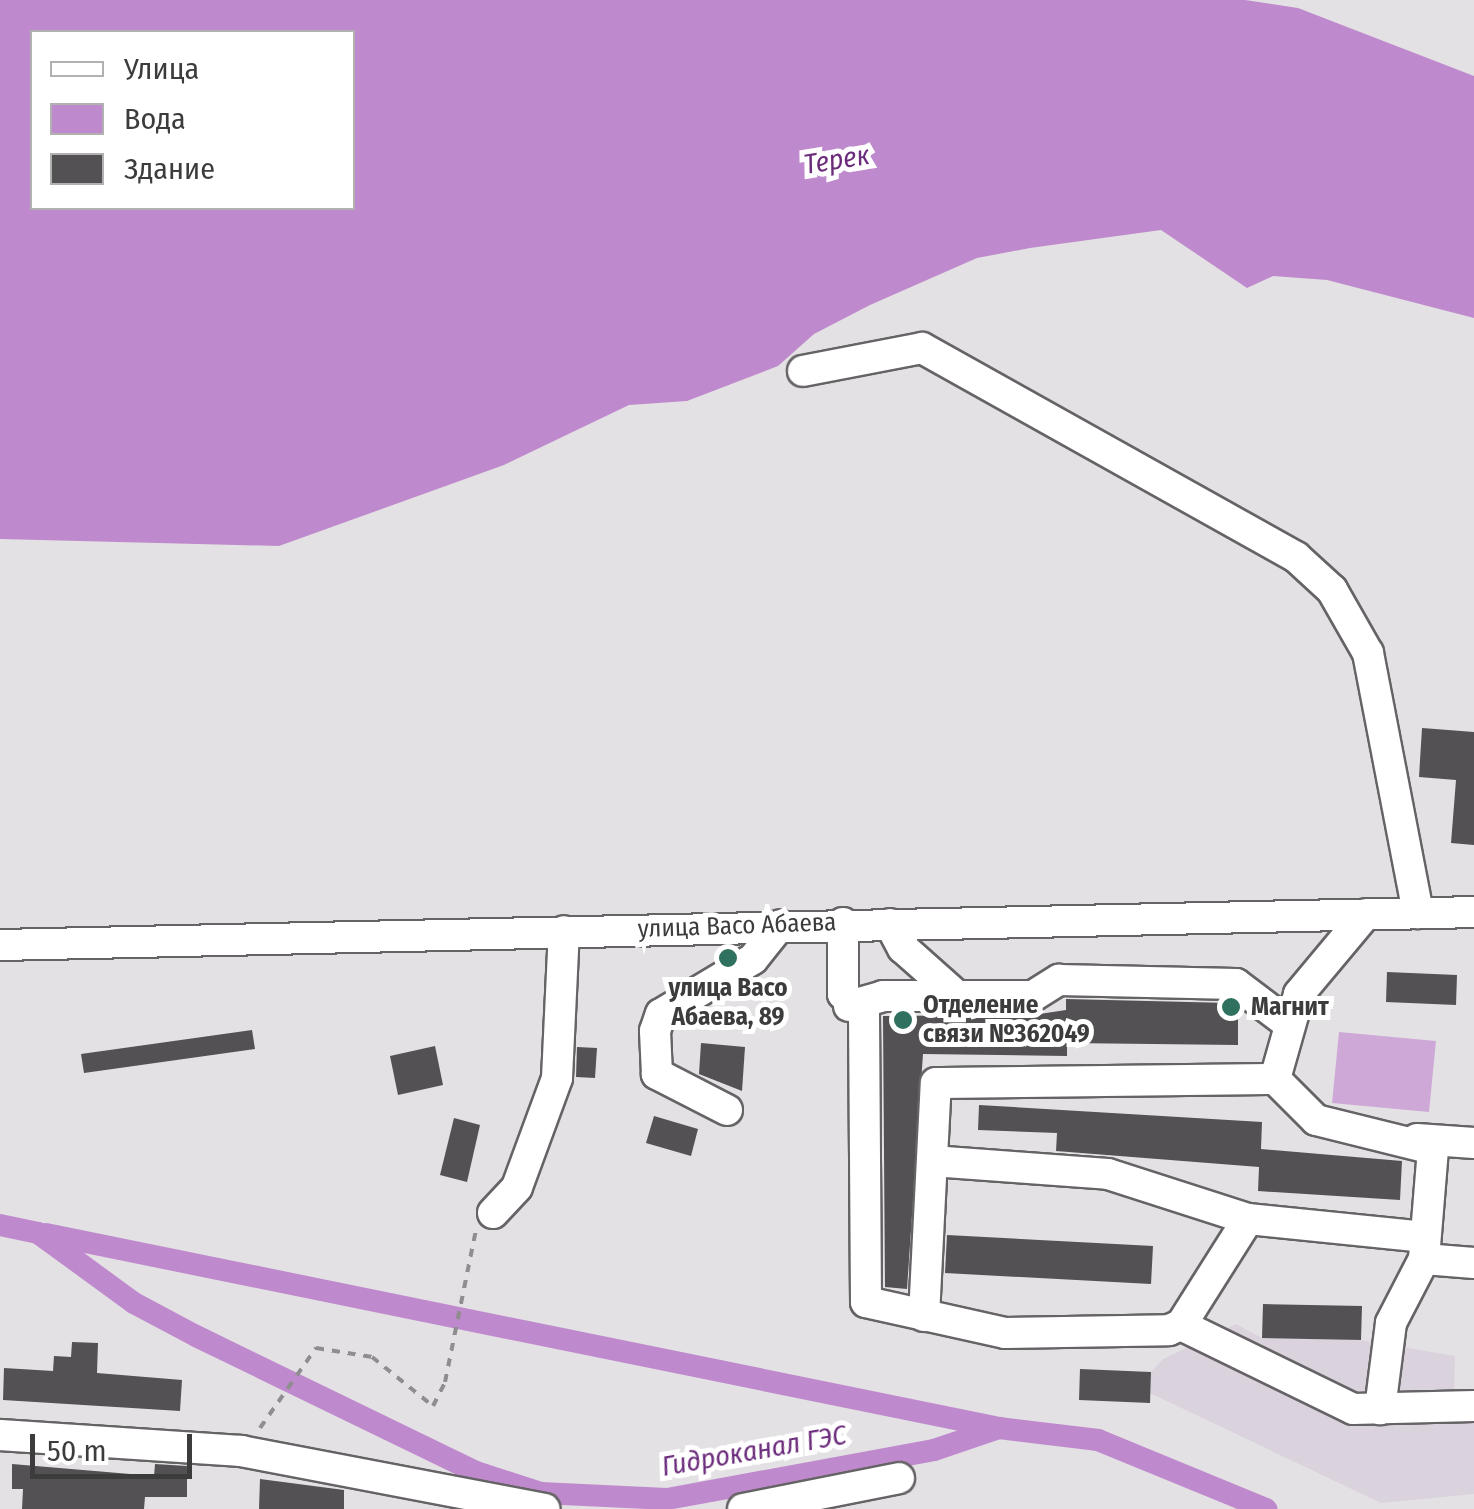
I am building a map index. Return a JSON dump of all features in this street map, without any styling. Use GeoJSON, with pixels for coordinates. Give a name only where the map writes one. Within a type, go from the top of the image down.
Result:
{"type":"FeatureCollection","features":[{"type":"Feature","properties":{"kind":"street"},"geometry":{"type":"LineString","coordinates":[[803,371],[922,348],[1296,557],[1332,590],[1368,654],[1418,913]]}},
{"type":"Feature","properties":{"kind":"street","name":"улица Васо Абаева"},"geometry":{"type":"LineString","coordinates":[[0,945],[843,923],[1474,912]]}},
{"type":"Feature","properties":{"kind":"street"},"geometry":{"type":"LineString","coordinates":[[1275,1079],[1285,1021],[1322,958],[1366,914]]}},
{"type":"Feature","properties":{"kind":"street"},"geometry":{"type":"LineString","coordinates":[[843,923],[849,1006]]}},
{"type":"Feature","properties":{"kind":"street"},"geometry":{"type":"LineString","coordinates":[[890,924],[904,948],[956,995]]}},
{"type":"Feature","properties":{"kind":"street"},"geometry":{"type":"LineString","coordinates":[[727,1110],[657,1074],[655,1031],[661,1014],[753,959],[780,925]]}},
{"type":"Feature","properties":{"kind":"street"},"geometry":{"type":"LineString","coordinates":[[493,1213],[518,1187],[556,1078],[564,932]]}},
{"type":"Feature","properties":{"kind":"street"},"geometry":{"type":"LineString","coordinates":[[849,1006],[883,996],[1033,996],[1058,980],[1236,984],[1285,1021]]}},
{"type":"Feature","properties":{"kind":"street"},"geometry":{"type":"LineString","coordinates":[[849,1006],[864,1014],[866,1302],[1005,1333],[1138,1334],[1181,1325],[1330,1401],[1380,1409],[1474,1406]]}},
{"type":"Feature","properties":{"kind":"street"},"geometry":{"type":"LineString","coordinates":[[924,1316],[936,1083],[1275,1079],[1316,1120],[1417,1139],[1474,1143]]}},
{"type":"Feature","properties":{"kind":"street"},"geometry":{"type":"LineString","coordinates":[[1380,1409],[1391,1323],[1424,1248],[1433,1148],[1417,1139]]}},
{"type":"Feature","properties":{"kind":"street"},"geometry":{"type":"LineString","coordinates":[[932,1162],[1108,1174],[1248,1218],[1424,1248],[1474,1262]]}},
{"type":"Feature","properties":{"kind":"street"},"geometry":{"type":"LineString","coordinates":[[1181,1325],[1248,1218]]}},
{"type":"Feature","properties":{"kind":"street"},"geometry":{"type":"LineString","coordinates":[[0,1435],[241,1451],[545,1509]]}},
{"type":"Feature","properties":{"kind":"street"},"geometry":{"type":"LineString","coordinates":[[743,1509],[899,1478]]}},
{"type":"Feature","properties":{"kind":"path"},"geometry":{"type":"LineString","coordinates":[[281,1403],[302,1363],[316,1348],[372,1357],[433,1406],[445,1382],[472,1249]]}},
{"type":"Feature","properties":{"kind":"shaded area"},"geometry":{"type":"Polygon","coordinates":[[[1339,1032],[1436,1041],[1429,1112],[1332,1103],[1339,1032]]]}},
{"type":"Feature","properties":{"kind":"shaded area"},"geometry":{"type":"Polygon","coordinates":[[[1236,1324],[1262,1338],[1361,1340],[1455,1356],[1454,1392],[1474,1393],[1474,1494],[1381,1503],[1150,1393],[1151,1372],[1163,1359],[1236,1324]]]}},
{"type":"Feature","properties":{"kind":"water","name":"Терек"},"geometry":{"type":"Polygon","coordinates":[[[0,0],[1245,0],[1298,8],[1474,76],[1474,318],[1327,280],[1273,276],[1247,288],[1161,230],[977,258],[814,334],[778,366],[687,401],[629,405],[504,465],[279,546],[0,539],[0,0]]]}},
{"type":"Feature","properties":{"kind":"building"},"geometry":{"type":"Polygon","coordinates":[[[1422,728],[1474,732],[1474,845],[1451,843],[1456,780],[1419,777],[1422,728]]]}},
{"type":"Feature","properties":{"kind":"building"},"geometry":{"type":"Polygon","coordinates":[[[1387,972],[1457,975],[1456,1005],[1386,1002],[1387,972]]]}},
{"type":"Feature","properties":{"kind":"building"},"geometry":{"type":"Polygon","coordinates":[[[1066,999],[1230,1003],[1238,1009],[1238,1045],[1067,1043],[1067,1056],[923,1054],[907,1289],[885,1287],[883,1016],[1033,1015],[1066,1010],[1066,999]]]}},
{"type":"Feature","properties":{"kind":"building"},"geometry":{"type":"Polygon","coordinates":[[[252,1030],[255,1049],[84,1073],[81,1054],[252,1030]]]}},
{"type":"Feature","properties":{"kind":"building"},"geometry":{"type":"Polygon","coordinates":[[[701,1043],[745,1047],[742,1091],[699,1074],[701,1043]]]}},
{"type":"Feature","properties":{"kind":"building"},"geometry":{"type":"Polygon","coordinates":[[[435,1046],[443,1085],[398,1095],[390,1056],[435,1046]]]}},
{"type":"Feature","properties":{"kind":"building"},"geometry":{"type":"Polygon","coordinates":[[[577,1047],[597,1048],[595,1078],[576,1077],[577,1047]]]}},
{"type":"Feature","properties":{"kind":"building"},"geometry":{"type":"Polygon","coordinates":[[[979,1105],[1262,1122],[1261,1149],[1402,1161],[1400,1200],[1258,1191],[1259,1167],[1056,1151],[1057,1133],[978,1130],[979,1105]]]}},
{"type":"Feature","properties":{"kind":"building"},"geometry":{"type":"Polygon","coordinates":[[[654,1116],[698,1129],[691,1156],[646,1143],[654,1116]]]}},
{"type":"Feature","properties":{"kind":"building"},"geometry":{"type":"Polygon","coordinates":[[[454,1118],[480,1125],[467,1182],[440,1175],[454,1118]]]}},
{"type":"Feature","properties":{"kind":"building"},"geometry":{"type":"Polygon","coordinates":[[[947,1235],[1153,1246],[1151,1284],[945,1273],[947,1235]]]}},
{"type":"Feature","properties":{"kind":"building"},"geometry":{"type":"Polygon","coordinates":[[[1263,1304],[1362,1306],[1361,1340],[1262,1338],[1263,1304]]]}},
{"type":"Feature","properties":{"kind":"building"},"geometry":{"type":"Polygon","coordinates":[[[72,1342],[98,1343],[97,1373],[182,1380],[180,1411],[3,1400],[4,1368],[53,1371],[54,1356],[71,1357],[72,1342]]]}},
{"type":"Feature","properties":{"kind":"building"},"geometry":{"type":"Polygon","coordinates":[[[1080,1369],[1151,1372],[1150,1403],[1079,1400],[1080,1369]]]}},
{"type":"Feature","properties":{"kind":"building"},"geometry":{"type":"Polygon","coordinates":[[[12,1464],[154,1476],[155,1464],[187,1466],[187,1497],[145,1497],[144,1509],[22,1509],[23,1489],[12,1489],[12,1464]]]}},
{"type":"Feature","properties":{"kind":"building"},"geometry":{"type":"Polygon","coordinates":[[[260,1479],[344,1490],[344,1509],[259,1509],[260,1479]]]}},
{"type":"Feature","properties":{"kind":"waterway","name":"Гидроканал ГЭС"},"geometry":{"type":"LineString","coordinates":[[0,1225],[38,1233],[134,1303],[196,1336],[476,1472],[541,1493],[667,1499],[934,1450],[999,1428],[1098,1440],[1266,1509]]}},
{"type":"Feature","properties":{"kind":"waterway"},"geometry":{"type":"LineString","coordinates":[[46,1234],[995,1427]]}},
{"type":"Feature","properties":{"kind":"place","name":"улица Васо Абаева, 89"},"geometry":{"type":"Point","coordinates":[728,958]}},
{"type":"Feature","properties":{"kind":"place","name":"Магнит"},"geometry":{"type":"Point","coordinates":[1231,1007]}},
{"type":"Feature","properties":{"kind":"place","name":"Отделение связи №362049"},"geometry":{"type":"Point","coordinates":[903,1020]}}]}
